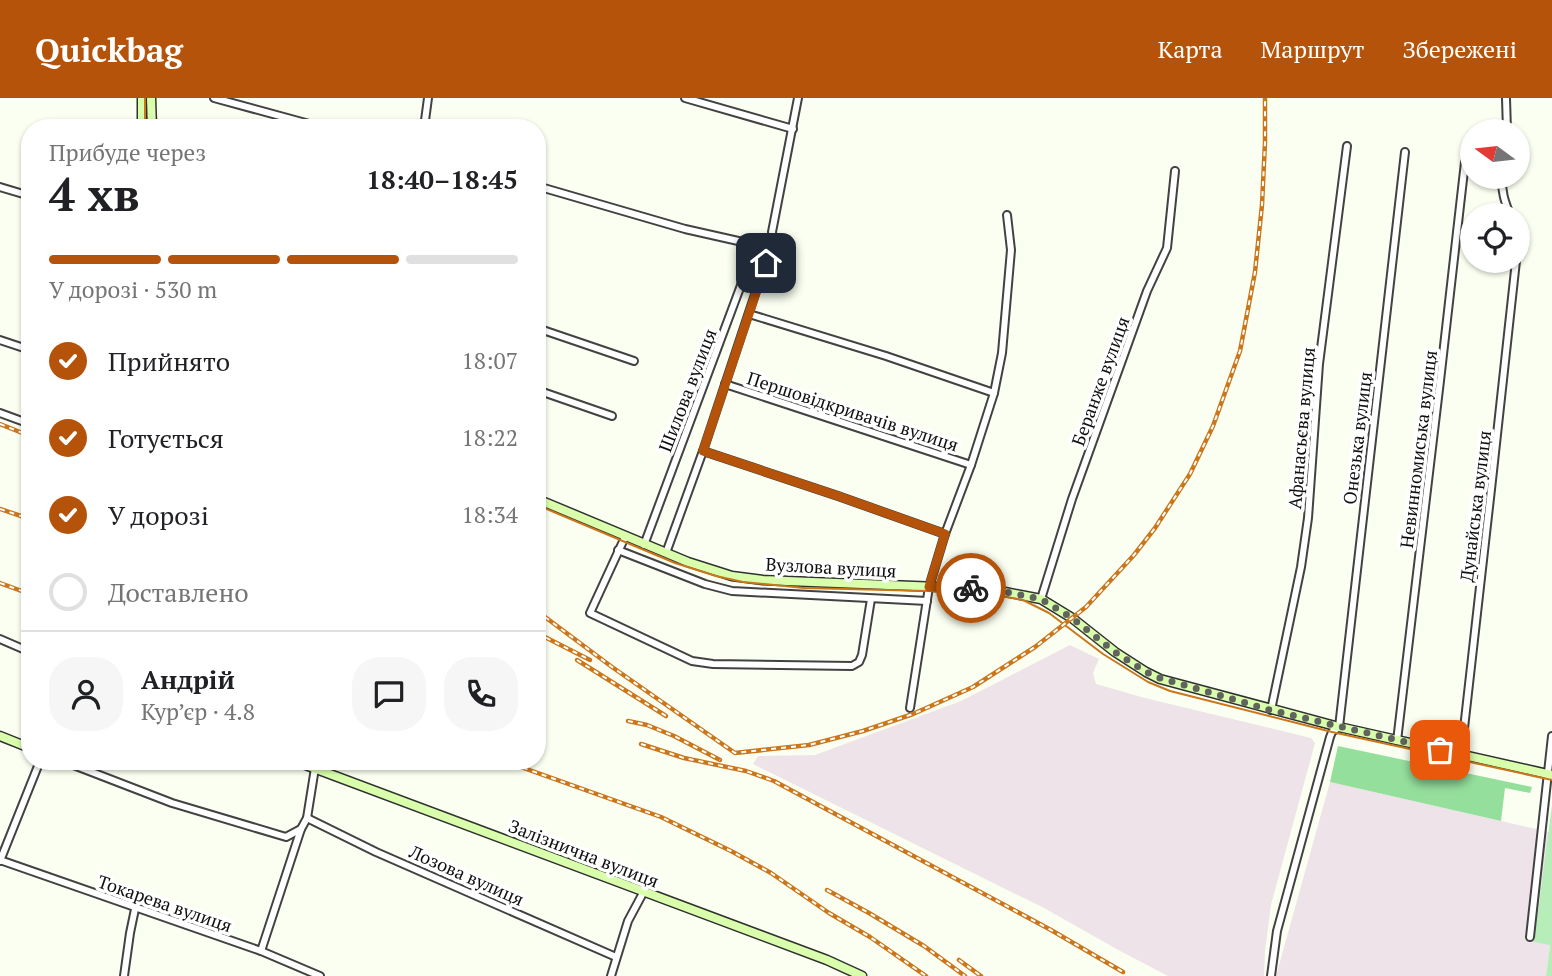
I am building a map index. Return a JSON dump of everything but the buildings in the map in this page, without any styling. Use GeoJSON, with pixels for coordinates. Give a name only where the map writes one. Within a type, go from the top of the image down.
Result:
{"type":"FeatureCollection","features":[{"type":"Feature","properties":{"kind":"street"},"geometry":{"type":"LineString","coordinates":[[142,98],[142,119]]}},
{"type":"Feature","properties":{"kind":"street"},"geometry":{"type":"LineString","coordinates":[[151,98],[152,119]]}},
{"type":"Feature","properties":{"kind":"street"},"geometry":{"type":"LineString","coordinates":[[214,98],[291,119]]}},
{"type":"Feature","properties":{"kind":"street"},"geometry":{"type":"LineString","coordinates":[[425,119],[428,98]]}},
{"type":"Feature","properties":{"kind":"street"},"geometry":{"type":"LineString","coordinates":[[685,98],[793,129]]}},
{"type":"Feature","properties":{"kind":"street","name":"Шилова вулиця"},"geometry":{"type":"LineString","coordinates":[[666,553],[773,240],[772,232],[798,98]]}},
{"type":"Feature","properties":{"kind":"street"},"geometry":{"type":"LineString","coordinates":[[1506,98],[1507,119]]}},
{"type":"Feature","properties":{"kind":"street","name":"Афанасьєва вулиця"},"geometry":{"type":"LineString","coordinates":[[1270,710],[1301,567],[1308,518],[1319,364],[1347,146]]}},
{"type":"Feature","properties":{"kind":"street","name":"Онезька вулиця"},"geometry":{"type":"LineString","coordinates":[[1271,976],[1277,931],[1330,737],[1339,727],[1405,152]]}},
{"type":"Feature","properties":{"kind":"street","name":"Беранже вулиця"},"geometry":{"type":"LineString","coordinates":[[1041,599],[1072,499],[1147,291],[1167,248],[1175,171]]}},
{"type":"Feature","properties":{"kind":"street"},"geometry":{"type":"LineString","coordinates":[[0,187],[21,193]]}},
{"type":"Feature","properties":{"kind":"street","name":"Шилова вулиця"},"geometry":{"type":"LineString","coordinates":[[546,189],[685,229],[756,245],[644,545]]}},
{"type":"Feature","properties":{"kind":"street","name":"Невинномиська вулиця"},"geometry":{"type":"LineString","coordinates":[[1397,741],[1462,189]]}},
{"type":"Feature","properties":{"kind":"street"},"geometry":{"type":"LineString","coordinates":[[910,708],[929,587],[994,393],[1002,353],[1011,250],[1007,215]]}},
{"type":"Feature","properties":{"kind":"street","name":"Дунайська вулиця"},"geometry":{"type":"LineString","coordinates":[[1461,755],[1515,273]]}},
{"type":"Feature","properties":{"kind":"street"},"geometry":{"type":"LineString","coordinates":[[749,314],[994,393]]}},
{"type":"Feature","properties":{"kind":"street"},"geometry":{"type":"LineString","coordinates":[[546,331],[634,361]]}},
{"type":"Feature","properties":{"kind":"street"},"geometry":{"type":"LineString","coordinates":[[0,340],[21,347]]}},
{"type":"Feature","properties":{"kind":"street","name":"Першовідкривачів вулиця"},"geometry":{"type":"LineString","coordinates":[[725,384],[971,465]]}},
{"type":"Feature","properties":{"kind":"street"},"geometry":{"type":"LineString","coordinates":[[546,393],[612,416]]}},
{"type":"Feature","properties":{"kind":"street"},"geometry":{"type":"LineString","coordinates":[[0,413],[21,421]]}},
{"type":"Feature","properties":{"kind":"street"},"geometry":{"type":"LineString","coordinates":[[703,451],[945,534]]}},
{"type":"Feature","properties":{"kind":"street","name":"Вузлова вулиця"},"geometry":{"type":"LineString","coordinates":[[546,503],[644,545],[723,574],[752,579],[990,589],[1041,599]]}},
{"type":"Feature","properties":{"kind":"street"},"geometry":{"type":"LineString","coordinates":[[625,537],[590,613],[692,661],[713,664],[852,666],[859,662],[862,654],[871,599]]}},
{"type":"Feature","properties":{"kind":"street"},"geometry":{"type":"LineString","coordinates":[[618,550],[705,584],[732,591],[927,601]]}},
{"type":"Feature","properties":{"kind":"street"},"geometry":{"type":"LineString","coordinates":[[1041,599],[1146,672],[1177,684],[1339,727],[1550,775]]}},
{"type":"Feature","properties":{"kind":"street"},"geometry":{"type":"LineString","coordinates":[[0,639],[21,648]]}},
{"type":"Feature","properties":{"kind":"street"},"geometry":{"type":"LineString","coordinates":[[0,736],[21,744]]}},
{"type":"Feature","properties":{"kind":"street"},"geometry":{"type":"LineString","coordinates":[[1530,937],[1550,775],[1552,736]]}},
{"type":"Feature","properties":{"kind":"street"},"geometry":{"type":"LineString","coordinates":[[0,861],[36,770]]}},
{"type":"Feature","properties":{"kind":"street"},"geometry":{"type":"LineString","coordinates":[[86,770],[172,803],[286,837],[301,829]]}},
{"type":"Feature","properties":{"kind":"street"},"geometry":{"type":"LineString","coordinates":[[261,951],[307,818],[315,770]]}},
{"type":"Feature","properties":{"kind":"street","name":"Залізнична вулиця"},"geometry":{"type":"LineString","coordinates":[[320,770],[827,960],[862,976]]}},
{"type":"Feature","properties":{"kind":"street","name":"Лозова вулиця"},"geometry":{"type":"LineString","coordinates":[[307,818],[376,852],[616,957]]}},
{"type":"Feature","properties":{"kind":"street","name":"Токарева вулиця"},"geometry":{"type":"LineString","coordinates":[[0,861],[261,951],[320,976]]}},
{"type":"Feature","properties":{"kind":"street"},"geometry":{"type":"LineString","coordinates":[[613,975],[628,921],[643,893]]}},
{"type":"Feature","properties":{"kind":"street"},"geometry":{"type":"LineString","coordinates":[[124,976],[135,909]]}},
{"type":"Feature","properties":{"kind":"shaded area"},"geometry":{"type":"Polygon","coordinates":[[[1070,645],[1099,659],[1093,673],[1096,684],[1311,738],[1315,743],[1271,905],[1264,976],[1168,976],[1044,908],[753,764],[758,756],[815,755],[961,701],[1070,645]]]}},
{"type":"Feature","properties":{"kind":"shaded area"},"geometry":{"type":"Polygon","coordinates":[[[1330,782],[1549,832],[1534,941],[1550,944],[1546,976],[1276,976],[1330,782]]]}},
{"type":"Feature","properties":{"kind":"green space"},"geometry":{"type":"Polygon","coordinates":[[[1338,746],[1532,787],[1530,793],[1505,788],[1501,821],[1330,782],[1338,746]]]}},
{"type":"Feature","properties":{"kind":"green space"},"geometry":{"type":"Polygon","coordinates":[[[1552,805],[1552,976],[1546,976],[1550,945],[1534,942],[1552,805]]]}},
{"type":"Feature","properties":{"kind":"tram line"},"geometry":{"type":"LineString","coordinates":[[145,98],[145,119]]}},
{"type":"Feature","properties":{"kind":"tram line"},"geometry":{"type":"LineString","coordinates":[[546,509],[675,563],[743,582],[804,588],[995,595],[1023,600],[1049,613],[1103,654],[1148,682],[1170,691],[1332,732],[1552,780]]}},
{"type":"Feature","properties":{"kind":"railway"},"geometry":{"type":"LineString","coordinates":[[546,618],[735,753],[809,745],[913,714],[973,687],[1035,647],[1086,607],[1134,555],[1190,474],[1213,426],[1240,351],[1255,272],[1262,205],[1265,98]]}},
{"type":"Feature","properties":{"kind":"railway"},"geometry":{"type":"LineString","coordinates":[[0,424],[21,432]]}},
{"type":"Feature","properties":{"kind":"railway"},"geometry":{"type":"LineString","coordinates":[[0,509],[21,516]]}},
{"type":"Feature","properties":{"kind":"railway"},"geometry":{"type":"LineString","coordinates":[[0,583],[21,591]]}},
{"type":"Feature","properties":{"kind":"railway"},"geometry":{"type":"LineString","coordinates":[[546,638],[590,660]]}},
{"type":"Feature","properties":{"kind":"railway"},"geometry":{"type":"LineString","coordinates":[[577,660],[666,716]]}},
{"type":"Feature","properties":{"kind":"railway"},"geometry":{"type":"LineString","coordinates":[[628,721],[674,736],[720,760]]}},
{"type":"Feature","properties":{"kind":"railway"},"geometry":{"type":"LineString","coordinates":[[641,744],[684,758],[746,771],[774,781],[1051,930],[1123,972]]}},
{"type":"Feature","properties":{"kind":"railway"},"geometry":{"type":"LineString","coordinates":[[529,770],[661,817],[731,851],[771,873],[926,976]]}},
{"type":"Feature","properties":{"kind":"railway"},"geometry":{"type":"LineString","coordinates":[[827,890],[924,946],[965,976]]}},
{"type":"Feature","properties":{"kind":"railway"},"geometry":{"type":"LineString","coordinates":[[959,960],[981,976]]}},
{"type":"Feature","properties":{"kind":"way so far"},"geometry":{"type":"LineString","coordinates":[[971,588],[1041,599],[1146,672],[1177,684],[1270,710],[1440,750]]}},
{"type":"Feature","properties":{"kind":"route"},"geometry":{"type":"LineString","coordinates":[[766,263],[703,451],[945,534],[929,587],[971,588]]}}]}
